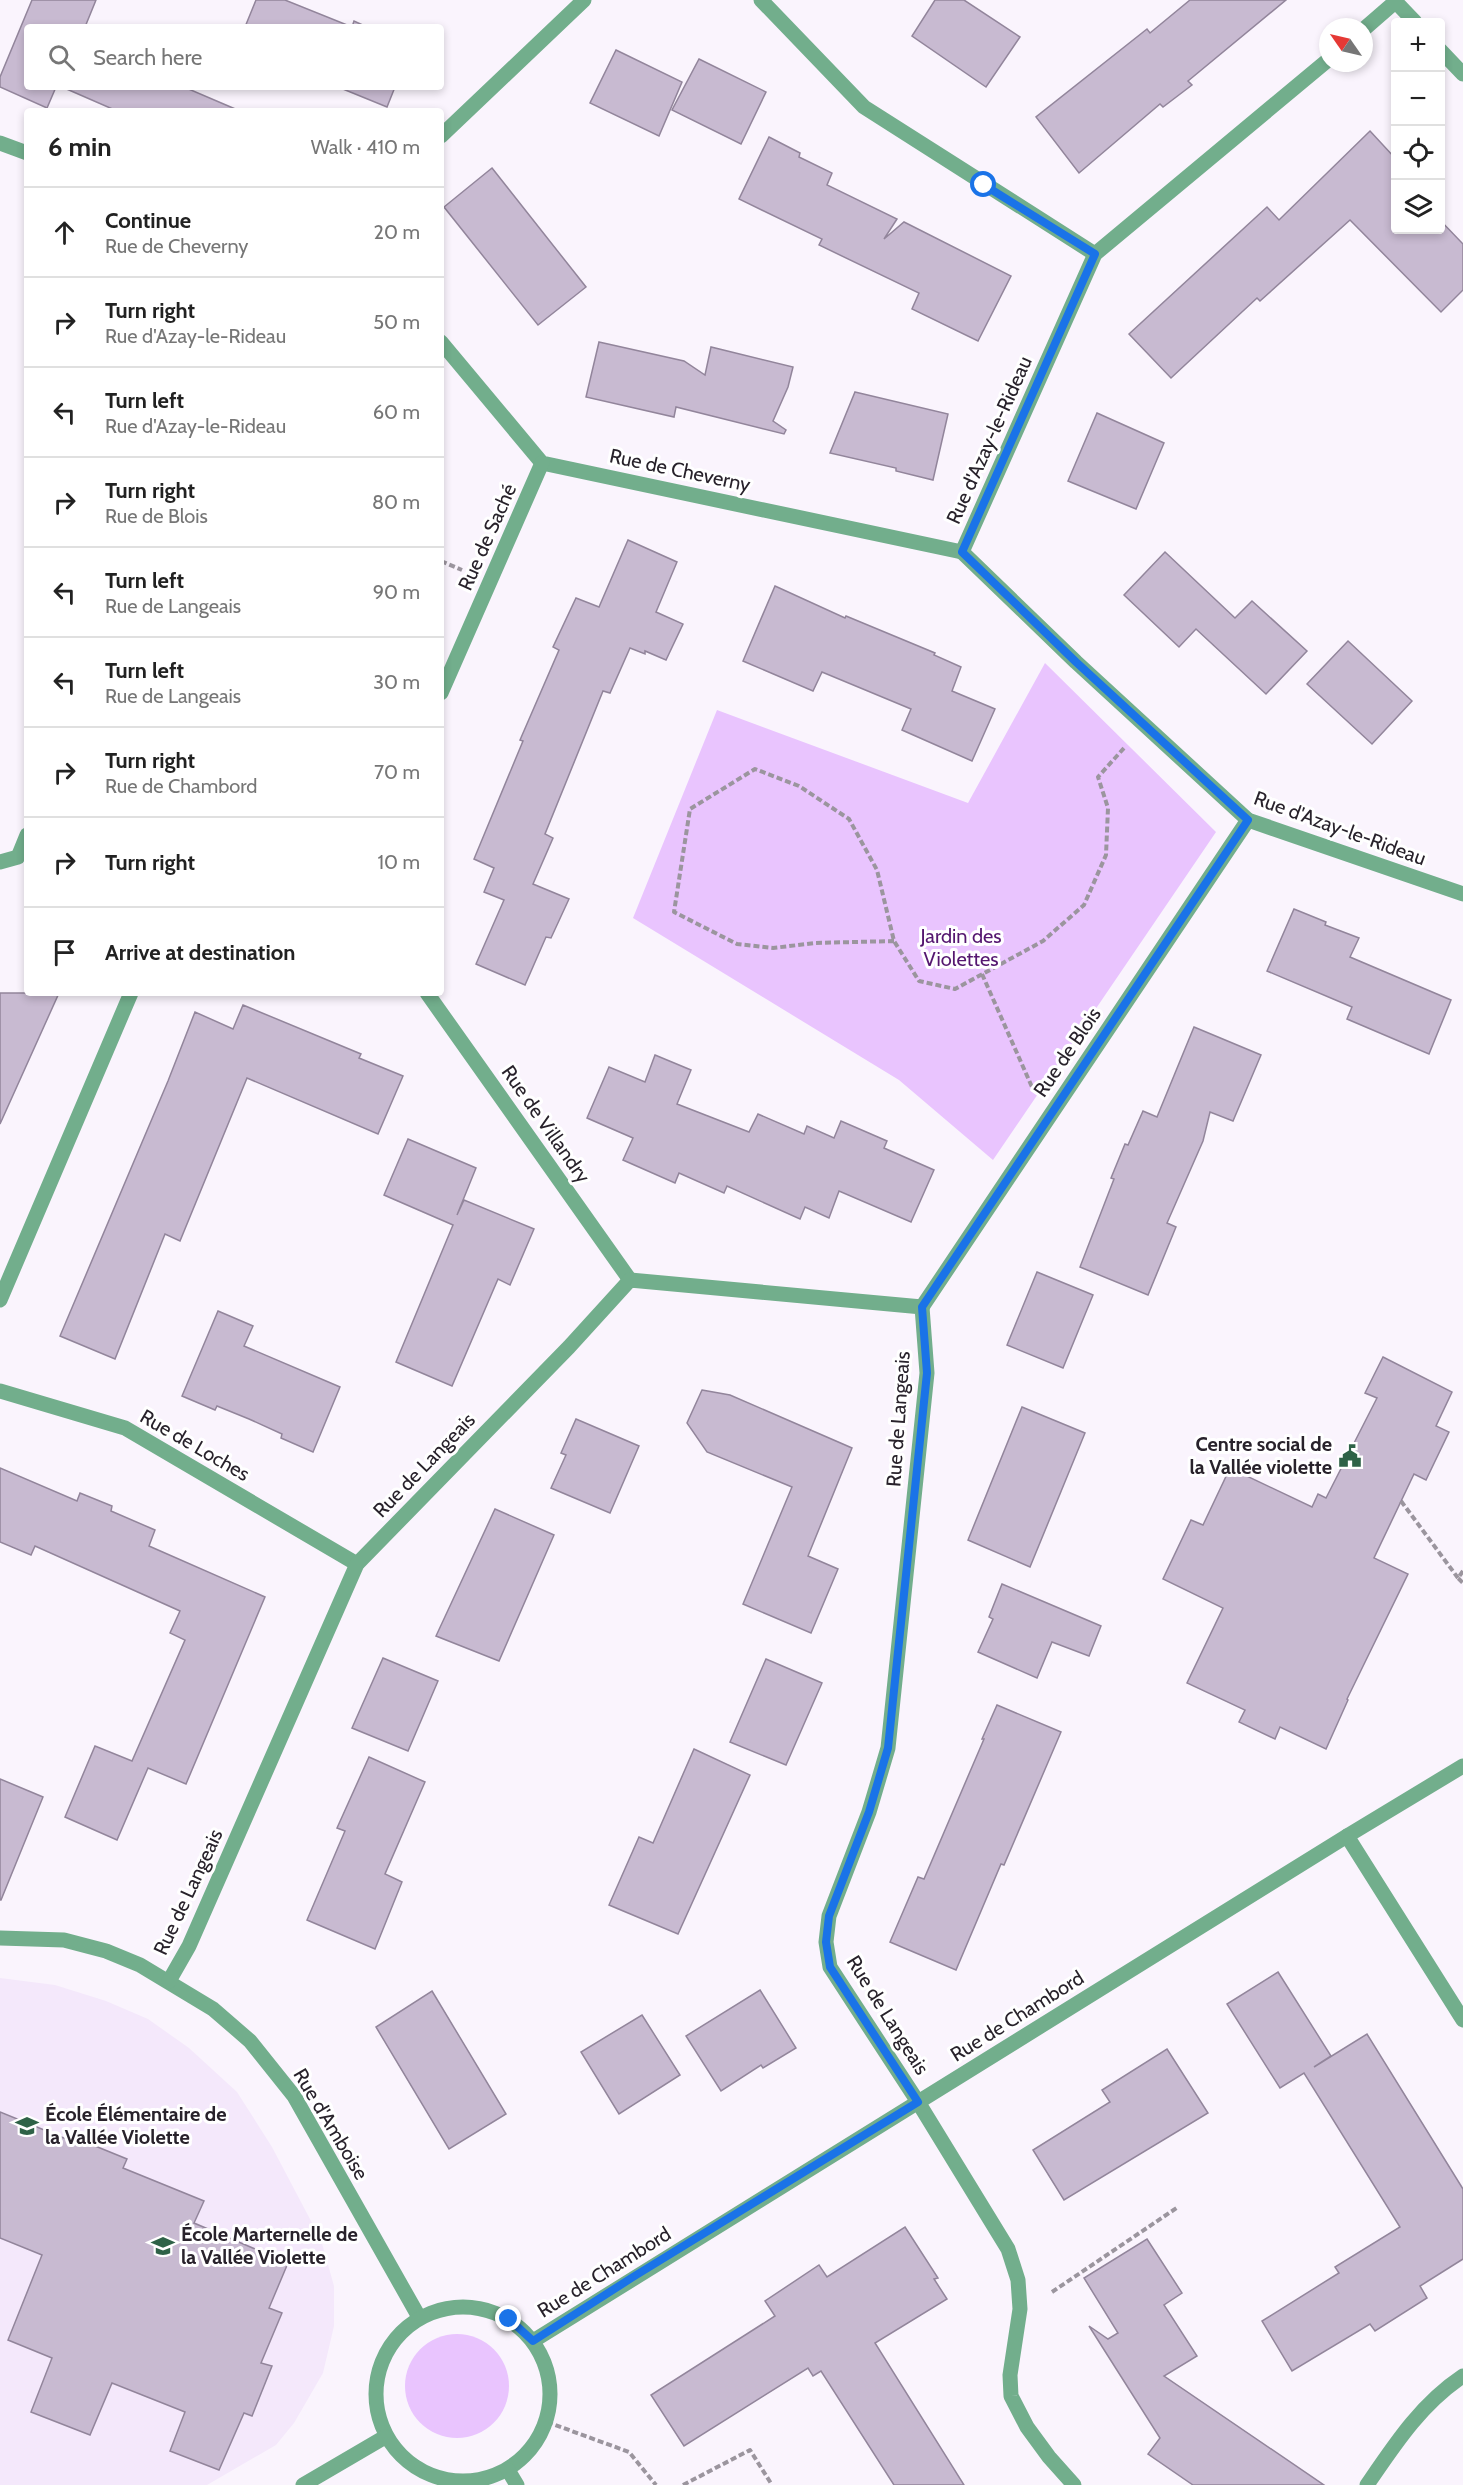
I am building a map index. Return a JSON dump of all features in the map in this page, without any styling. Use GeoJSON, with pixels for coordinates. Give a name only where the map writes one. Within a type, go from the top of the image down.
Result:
{"type":"FeatureCollection","features":[{"type":"Feature","properties":{"kind":"street"},"geometry":{"type":"LineString","coordinates":[[444,133],[584,0]]}},
{"type":"Feature","properties":{"kind":"street"},"geometry":{"type":"LineString","coordinates":[[761,0],[864,107],[1095,254]]}},
{"type":"Feature","properties":{"kind":"street"},"geometry":{"type":"LineString","coordinates":[[1373,21],[1394,1],[1411,18]]}},
{"type":"Feature","properties":{"kind":"street"},"geometry":{"type":"LineString","coordinates":[[1445,55],[1463,74]]}},
{"type":"Feature","properties":{"kind":"street","name":"Rue d'Azay-le-Rideau"},"geometry":{"type":"LineString","coordinates":[[1319,67],[1095,254],[962,552],[1076,662],[1248,820],[1463,894]]}},
{"type":"Feature","properties":{"kind":"street"},"geometry":{"type":"LineString","coordinates":[[0,143],[24,152]]}},
{"type":"Feature","properties":{"kind":"street"},"geometry":{"type":"LineString","coordinates":[[444,346],[543,463]]}},
{"type":"Feature","properties":{"kind":"street","name":"Rue de Cheverny"},"geometry":{"type":"LineString","coordinates":[[543,463],[962,552]]}},
{"type":"Feature","properties":{"kind":"street","name":"Rue de Saché"},"geometry":{"type":"LineString","coordinates":[[444,686],[543,463]]}},
{"type":"Feature","properties":{"kind":"street","name":"Rue de Blois"},"geometry":{"type":"LineString","coordinates":[[922,1307],[1248,820]]}},
{"type":"Feature","properties":{"kind":"street"},"geometry":{"type":"LineString","coordinates":[[0,862],[18,857],[24,842]]}},
{"type":"Feature","properties":{"kind":"street"},"geometry":{"type":"LineString","coordinates":[[0,1300],[130,996]]}},
{"type":"Feature","properties":{"kind":"street","name":"Rue de Villandry"},"geometry":{"type":"LineString","coordinates":[[429,996],[630,1280]]}},
{"type":"Feature","properties":{"kind":"street"},"geometry":{"type":"LineString","coordinates":[[630,1280],[922,1307]]}},
{"type":"Feature","properties":{"kind":"street","name":"Rue de Langeais"},"geometry":{"type":"LineString","coordinates":[[169,1981],[189,1946],[357,1564],[569,1347],[630,1280]]}},
{"type":"Feature","properties":{"kind":"street","name":"Rue de Langeais"},"geometry":{"type":"LineString","coordinates":[[922,1307],[927,1373],[888,1748],[869,1812],[829,1916],[826,1942],[830,1967],[918,2102],[1008,2249],[1018,2280],[1020,2309],[1010,2375],[1011,2396],[1027,2427],[1048,2457],[1074,2485]]}},
{"type":"Feature","properties":{"kind":"street","name":"Rue de Loches"},"geometry":{"type":"LineString","coordinates":[[0,1391],[126,1428],[357,1564]]}},
{"type":"Feature","properties":{"kind":"street","name":"Rue de Chambord"},"geometry":{"type":"LineString","coordinates":[[533,2341],[633,2277],[1463,1766]]}},
{"type":"Feature","properties":{"kind":"street"},"geometry":{"type":"LineString","coordinates":[[1347,1836],[1463,2020]]}},
{"type":"Feature","properties":{"kind":"street","name":"Rue d'Amboise"},"geometry":{"type":"LineString","coordinates":[[0,1938],[64,1940],[96,1948],[140,1965],[213,2009],[250,2041],[294,2096],[419,2318]]}},
{"type":"Feature","properties":{"kind":"street"},"geometry":{"type":"LineString","coordinates":[[448,2307],[481,2308],[509,2319],[533,2341],[545,2362],[551,2398],[547,2422],[537,2442],[508,2470],[477,2481],[448,2482],[415,2469],[385,2437],[375,2400],[377,2376],[392,2342],[419,2318],[448,2307]]}},
{"type":"Feature","properties":{"kind":"street"},"geometry":{"type":"LineString","coordinates":[[1367,2485],[1423,2408],[1463,2376]]}},
{"type":"Feature","properties":{"kind":"street"},"geometry":{"type":"LineString","coordinates":[[303,2485],[385,2437]]}},
{"type":"Feature","properties":{"kind":"street"},"geometry":{"type":"LineString","coordinates":[[508,2470],[517,2485]]}},
{"type":"Feature","properties":{"kind":"path"},"geometry":{"type":"LineString","coordinates":[[894,941],[815,943],[774,948],[737,944],[674,912],[690,809],[755,769],[799,786],[849,819],[877,870],[894,941],[920,981],[955,989],[1043,941],[1084,905],[1106,855],[1108,808],[1098,777]]}},
{"type":"Feature","properties":{"kind":"path"},"geometry":{"type":"LineString","coordinates":[[982,974],[1047,1121]]}},
{"type":"Feature","properties":{"kind":"path"},"geometry":{"type":"LineString","coordinates":[[1401,1501],[1463,1582]]}},
{"type":"Feature","properties":{"kind":"path"},"geometry":{"type":"LineString","coordinates":[[1458,1578],[1463,1571]]}},
{"type":"Feature","properties":{"kind":"path"},"geometry":{"type":"LineString","coordinates":[[1069,2281],[1178,2207]]}},
{"type":"Feature","properties":{"kind":"path"},"geometry":{"type":"LineString","coordinates":[[547,2422],[629,2452],[656,2485]]}},
{"type":"Feature","properties":{"kind":"path"},"geometry":{"type":"LineString","coordinates":[[683,2485],[750,2450],[772,2485]]}},
{"type":"Feature","properties":{"kind":"shaded area","name":"École Marternelle de la Vallée Violette"},"geometry":{"type":"Polygon","coordinates":[[[0,1978],[55,1985],[106,2001],[148,2019],[189,2048],[237,2092],[272,2147],[321,2240],[334,2286],[334,2326],[323,2373],[294,2423],[276,2445],[207,2485],[0,2485],[0,1978]]]}},
{"type":"Feature","properties":{"kind":"green space","name":"Jardin des Violettes"},"geometry":{"type":"Polygon","coordinates":[[[1045,663],[1216,832],[993,1160],[899,1080],[633,918],[717,710],[968,803],[1045,663]]]}},
{"type":"Feature","properties":{"kind":"green space"},"geometry":{"type":"Polygon","coordinates":[[[457,2334],[477,2338],[486,2343],[500,2357],[505,2366],[509,2386],[505,2406],[500,2415],[486,2429],[477,2434],[457,2438],[437,2434],[428,2429],[414,2415],[409,2406],[405,2386],[409,2366],[414,2357],[428,2343],[437,2338],[457,2334]]]}},
{"type":"Feature","properties":{"kind":"building"},"geometry":{"type":"Polygon","coordinates":[[[32,0],[96,0],[86,24],[24,24],[24,90],[55,90],[47,108],[0,87],[0,77],[32,0]]]}},
{"type":"Feature","properties":{"kind":"building"},"geometry":{"type":"Polygon","coordinates":[[[256,0],[285,0],[345,24],[246,24],[256,0]]]}},
{"type":"Feature","properties":{"kind":"building"},"geometry":{"type":"Polygon","coordinates":[[[935,0],[964,0],[1020,37],[986,87],[912,36],[935,0]]]}},
{"type":"Feature","properties":{"kind":"building"},"geometry":{"type":"Polygon","coordinates":[[[1190,0],[1286,0],[1188,81],[1192,85],[1163,107],[1160,104],[1079,173],[1036,117],[1147,29],[1150,33],[1190,0]]]}},
{"type":"Feature","properties":{"kind":"building"},"geometry":{"type":"Polygon","coordinates":[[[616,50],[682,82],[659,136],[590,103],[616,50]]]}},
{"type":"Feature","properties":{"kind":"building"},"geometry":{"type":"Polygon","coordinates":[[[699,59],[766,92],[741,144],[672,110],[699,59]]]}},
{"type":"Feature","properties":{"kind":"building"},"geometry":{"type":"Polygon","coordinates":[[[69,90],[191,90],[233,108],[110,108],[69,90]]]}},
{"type":"Feature","properties":{"kind":"building"},"geometry":{"type":"Polygon","coordinates":[[[345,90],[394,90],[387,107],[345,90]]]}},
{"type":"Feature","properties":{"kind":"building"},"geometry":{"type":"Polygon","coordinates":[[[1370,131],[1391,154],[1391,234],[1445,234],[1445,225],[1463,244],[1463,290],[1441,312],[1350,220],[1260,301],[1257,298],[1171,378],[1129,334],[1267,207],[1279,220],[1370,131]]]}},
{"type":"Feature","properties":{"kind":"building"},"geometry":{"type":"Polygon","coordinates":[[[769,137],[800,153],[799,157],[832,173],[827,185],[897,219],[884,239],[904,222],[1011,276],[978,341],[912,309],[919,293],[819,245],[822,239],[739,199],[769,137]]]}},
{"type":"Feature","properties":{"kind":"building"},"geometry":{"type":"Polygon","coordinates":[[[492,168],[586,287],[538,325],[444,207],[492,168]]]}},
{"type":"Feature","properties":{"kind":"building"},"geometry":{"type":"Polygon","coordinates":[[[599,342],[684,361],[705,375],[711,347],[793,367],[788,387],[773,421],[786,430],[784,434],[676,407],[674,417],[586,397],[599,342]]]}},
{"type":"Feature","properties":{"kind":"building"},"geometry":{"type":"Polygon","coordinates":[[[855,392],[948,414],[933,480],[896,471],[896,468],[830,453],[855,392]]]}},
{"type":"Feature","properties":{"kind":"building"},"geometry":{"type":"Polygon","coordinates":[[[1097,413],[1164,443],[1136,509],[1068,481],[1097,413]]]}},
{"type":"Feature","properties":{"kind":"building"},"geometry":{"type":"Polygon","coordinates":[[[628,540],[677,562],[656,612],[683,624],[666,660],[645,651],[645,654],[630,648],[610,693],[603,691],[545,834],[553,838],[533,884],[569,899],[551,938],[546,937],[525,985],[476,964],[504,900],[484,892],[494,868],[474,859],[523,741],[520,740],[559,650],[553,647],[576,598],[599,607],[628,540]]]}},
{"type":"Feature","properties":{"kind":"building"},"geometry":{"type":"Polygon","coordinates":[[[1165,552],[1235,618],[1252,601],[1307,651],[1266,694],[1196,629],[1179,647],[1124,595],[1165,552]]]}},
{"type":"Feature","properties":{"kind":"building"},"geometry":{"type":"Polygon","coordinates":[[[775,586],[845,618],[846,616],[935,653],[934,655],[961,667],[952,691],[995,709],[972,761],[902,730],[911,709],[822,672],[813,691],[743,661],[775,586]]]}},
{"type":"Feature","properties":{"kind":"building"},"geometry":{"type":"Polygon","coordinates":[[[1348,641],[1412,701],[1372,744],[1307,684],[1348,641]]]}},
{"type":"Feature","properties":{"kind":"building"},"geometry":{"type":"Polygon","coordinates":[[[1294,909],[1326,922],[1325,925],[1359,938],[1350,957],[1451,1000],[1429,1054],[1347,1019],[1352,1007],[1267,971],[1294,909]]]}},
{"type":"Feature","properties":{"kind":"building"},"geometry":{"type":"Polygon","coordinates":[[[0,993],[58,996],[0,1124],[0,993]]]}},
{"type":"Feature","properties":{"kind":"building"},"geometry":{"type":"Polygon","coordinates":[[[243,1005],[361,1054],[359,1058],[403,1076],[378,1134],[247,1078],[180,1241],[165,1234],[115,1359],[60,1336],[195,1012],[233,1029],[243,1005]]]}},
{"type":"Feature","properties":{"kind":"building"},"geometry":{"type":"Polygon","coordinates":[[[1194,1027],[1261,1055],[1233,1121],[1210,1112],[1203,1141],[1167,1223],[1176,1227],[1148,1295],[1080,1267],[1125,1144],[1128,1145],[1143,1111],[1157,1117],[1194,1027]]]}},
{"type":"Feature","properties":{"kind":"building"},"geometry":{"type":"Polygon","coordinates":[[[655,1055],[691,1070],[677,1104],[749,1132],[758,1114],[804,1134],[807,1126],[834,1138],[841,1121],[887,1141],[884,1148],[934,1170],[911,1222],[839,1191],[829,1218],[805,1207],[800,1219],[727,1186],[724,1193],[679,1173],[675,1183],[623,1160],[633,1138],[587,1118],[609,1067],[645,1082],[655,1055]]]}},
{"type":"Feature","properties":{"kind":"building"},"geometry":{"type":"Polygon","coordinates":[[[408,1139],[476,1168],[457,1215],[464,1200],[534,1229],[510,1285],[498,1279],[452,1386],[396,1362],[453,1225],[384,1195],[408,1139]]]}},
{"type":"Feature","properties":{"kind":"building"},"geometry":{"type":"Polygon","coordinates":[[[1037,1272],[1093,1295],[1063,1368],[1007,1345],[1037,1272]]]}},
{"type":"Feature","properties":{"kind":"building"},"geometry":{"type":"Polygon","coordinates":[[[218,1311],[253,1326],[244,1346],[340,1387],[313,1452],[281,1438],[282,1434],[249,1419],[217,1406],[215,1410],[182,1396],[218,1311]]]}},
{"type":"Feature","properties":{"kind":"building"},"geometry":{"type":"Polygon","coordinates":[[[1383,1357],[1452,1392],[1436,1426],[1449,1432],[1426,1480],[1414,1474],[1374,1558],[1408,1574],[1347,1699],[1326,1749],[1280,1727],[1275,1739],[1239,1722],[1245,1710],[1187,1683],[1223,1608],[1163,1579],[1191,1520],[1203,1525],[1230,1468],[1312,1507],[1318,1494],[1326,1498],[1377,1398],[1365,1393],[1383,1357]]]}},
{"type":"Feature","properties":{"kind":"building"},"geometry":{"type":"Polygon","coordinates":[[[702,1390],[730,1395],[852,1448],[808,1556],[838,1569],[811,1633],[743,1604],[792,1487],[707,1452],[687,1423],[702,1390]]]}},
{"type":"Feature","properties":{"kind":"building"},"geometry":{"type":"Polygon","coordinates":[[[1022,1407],[1085,1433],[1030,1567],[968,1540],[1022,1407]]]}},
{"type":"Feature","properties":{"kind":"building"},"geometry":{"type":"Polygon","coordinates":[[[576,1419],[639,1446],[610,1513],[551,1488],[566,1455],[561,1453],[576,1419]]]}},
{"type":"Feature","properties":{"kind":"building"},"geometry":{"type":"Polygon","coordinates":[[[0,1468],[77,1501],[80,1493],[112,1506],[111,1511],[155,1530],[149,1546],[265,1597],[186,1784],[148,1768],[117,1840],[65,1817],[95,1746],[132,1761],[185,1640],[170,1633],[180,1611],[35,1546],[31,1555],[0,1542],[0,1468]]]}},
{"type":"Feature","properties":{"kind":"building"},"geometry":{"type":"Polygon","coordinates":[[[495,1509],[554,1535],[499,1661],[436,1636],[495,1509]]]}},
{"type":"Feature","properties":{"kind":"building"},"geometry":{"type":"Polygon","coordinates":[[[1002,1584],[1101,1626],[1089,1656],[1052,1642],[1037,1678],[978,1652],[993,1619],[989,1617],[1002,1584]]]}},
{"type":"Feature","properties":{"kind":"building"},"geometry":{"type":"Polygon","coordinates":[[[383,1658],[438,1681],[408,1751],[352,1728],[383,1658]]]}},
{"type":"Feature","properties":{"kind":"building"},"geometry":{"type":"Polygon","coordinates":[[[766,1659],[822,1683],[786,1765],[730,1742],[766,1659]]]}},
{"type":"Feature","properties":{"kind":"building"},"geometry":{"type":"Polygon","coordinates":[[[997,1705],[1061,1732],[956,1970],[890,1942],[918,1877],[924,1879],[997,1705]]]}},
{"type":"Feature","properties":{"kind":"building"},"geometry":{"type":"Polygon","coordinates":[[[694,1749],[750,1775],[678,1934],[609,1905],[639,1837],[653,1843],[694,1749]]]}},
{"type":"Feature","properties":{"kind":"building"},"geometry":{"type":"Polygon","coordinates":[[[369,1757],[425,1782],[385,1874],[402,1882],[375,1949],[307,1920],[345,1831],[337,1828],[369,1757]]]}},
{"type":"Feature","properties":{"kind":"building"},"geometry":{"type":"Polygon","coordinates":[[[0,1779],[43,1797],[1,1900],[0,1900],[0,1779]]]}},
{"type":"Feature","properties":{"kind":"building"},"geometry":{"type":"Polygon","coordinates":[[[1278,1972],[1331,2056],[1314,2067],[1367,2034],[1463,2189],[1463,2259],[1420,2286],[1427,2298],[1375,2331],[1370,2324],[1292,2371],[1262,2321],[1339,2273],[1335,2267],[1400,2227],[1304,2073],[1280,2088],[1227,2004],[1278,1972]]]}},
{"type":"Feature","properties":{"kind":"building"},"geometry":{"type":"Polygon","coordinates":[[[760,1990],[796,2048],[763,2068],[761,2065],[721,2091],[686,2036],[760,1990]]]}},
{"type":"Feature","properties":{"kind":"building"},"geometry":{"type":"Polygon","coordinates":[[[432,1991],[506,2114],[449,2149],[376,2027],[432,1991]]]}},
{"type":"Feature","properties":{"kind":"building"},"geometry":{"type":"Polygon","coordinates":[[[642,2015],[680,2075],[619,2114],[581,2052],[642,2015]]]}},
{"type":"Feature","properties":{"kind":"building"},"geometry":{"type":"Polygon","coordinates":[[[1167,2049],[1208,2113],[1064,2200],[1033,2150],[1110,2102],[1102,2090],[1167,2049]]]}},
{"type":"Feature","properties":{"kind":"building"},"geometry":{"type":"Polygon","coordinates":[[[0,2112],[76,2143],[78,2139],[127,2159],[123,2168],[204,2201],[194,2223],[288,2263],[269,2308],[282,2313],[261,2363],[272,2366],[252,2416],[244,2413],[219,2470],[170,2451],[185,2412],[112,2383],[90,2435],[31,2412],[52,2358],[8,2340],[42,2255],[0,2238],[0,2112]]]}},
{"type":"Feature","properties":{"kind":"building"},"geometry":{"type":"Polygon","coordinates":[[[905,2227],[938,2278],[934,2279],[947,2299],[875,2343],[964,2485],[894,2485],[821,2371],[813,2376],[808,2368],[684,2446],[651,2395],[775,2316],[765,2301],[819,2265],[827,2277],[905,2227]]]}},
{"type":"Feature","properties":{"kind":"building"},"geometry":{"type":"Polygon","coordinates":[[[1147,2239],[1182,2293],[1164,2305],[1197,2356],[1164,2376],[1324,2485],[1193,2485],[1148,2454],[1160,2438],[1089,2326],[1108,2339],[1118,2333],[1084,2278],[1147,2239]]]}},
{"type":"Feature","properties":{"kind":"place","name":"Centre social de la Vallée violette"},"geometry":{"type":"Point","coordinates":[1350,1456]}},
{"type":"Feature","properties":{"kind":"place","name":"École Élémentaire de la Vallée Violette"},"geometry":{"type":"Point","coordinates":[27,2126]}},
{"type":"Feature","properties":{"kind":"place","name":"École Marternelle de la Vallée Violette"},"geometry":{"type":"Point","coordinates":[163,2246]}},
{"type":"Feature","properties":{"kind":"route"},"geometry":{"type":"LineString","coordinates":[[509,2319],[533,2341],[918,2102],[830,1967],[826,1942],[829,1916],[869,1812],[888,1748],[927,1373],[922,1307],[1248,820],[1076,662],[962,552],[1095,254],[984,185]]}}]}
